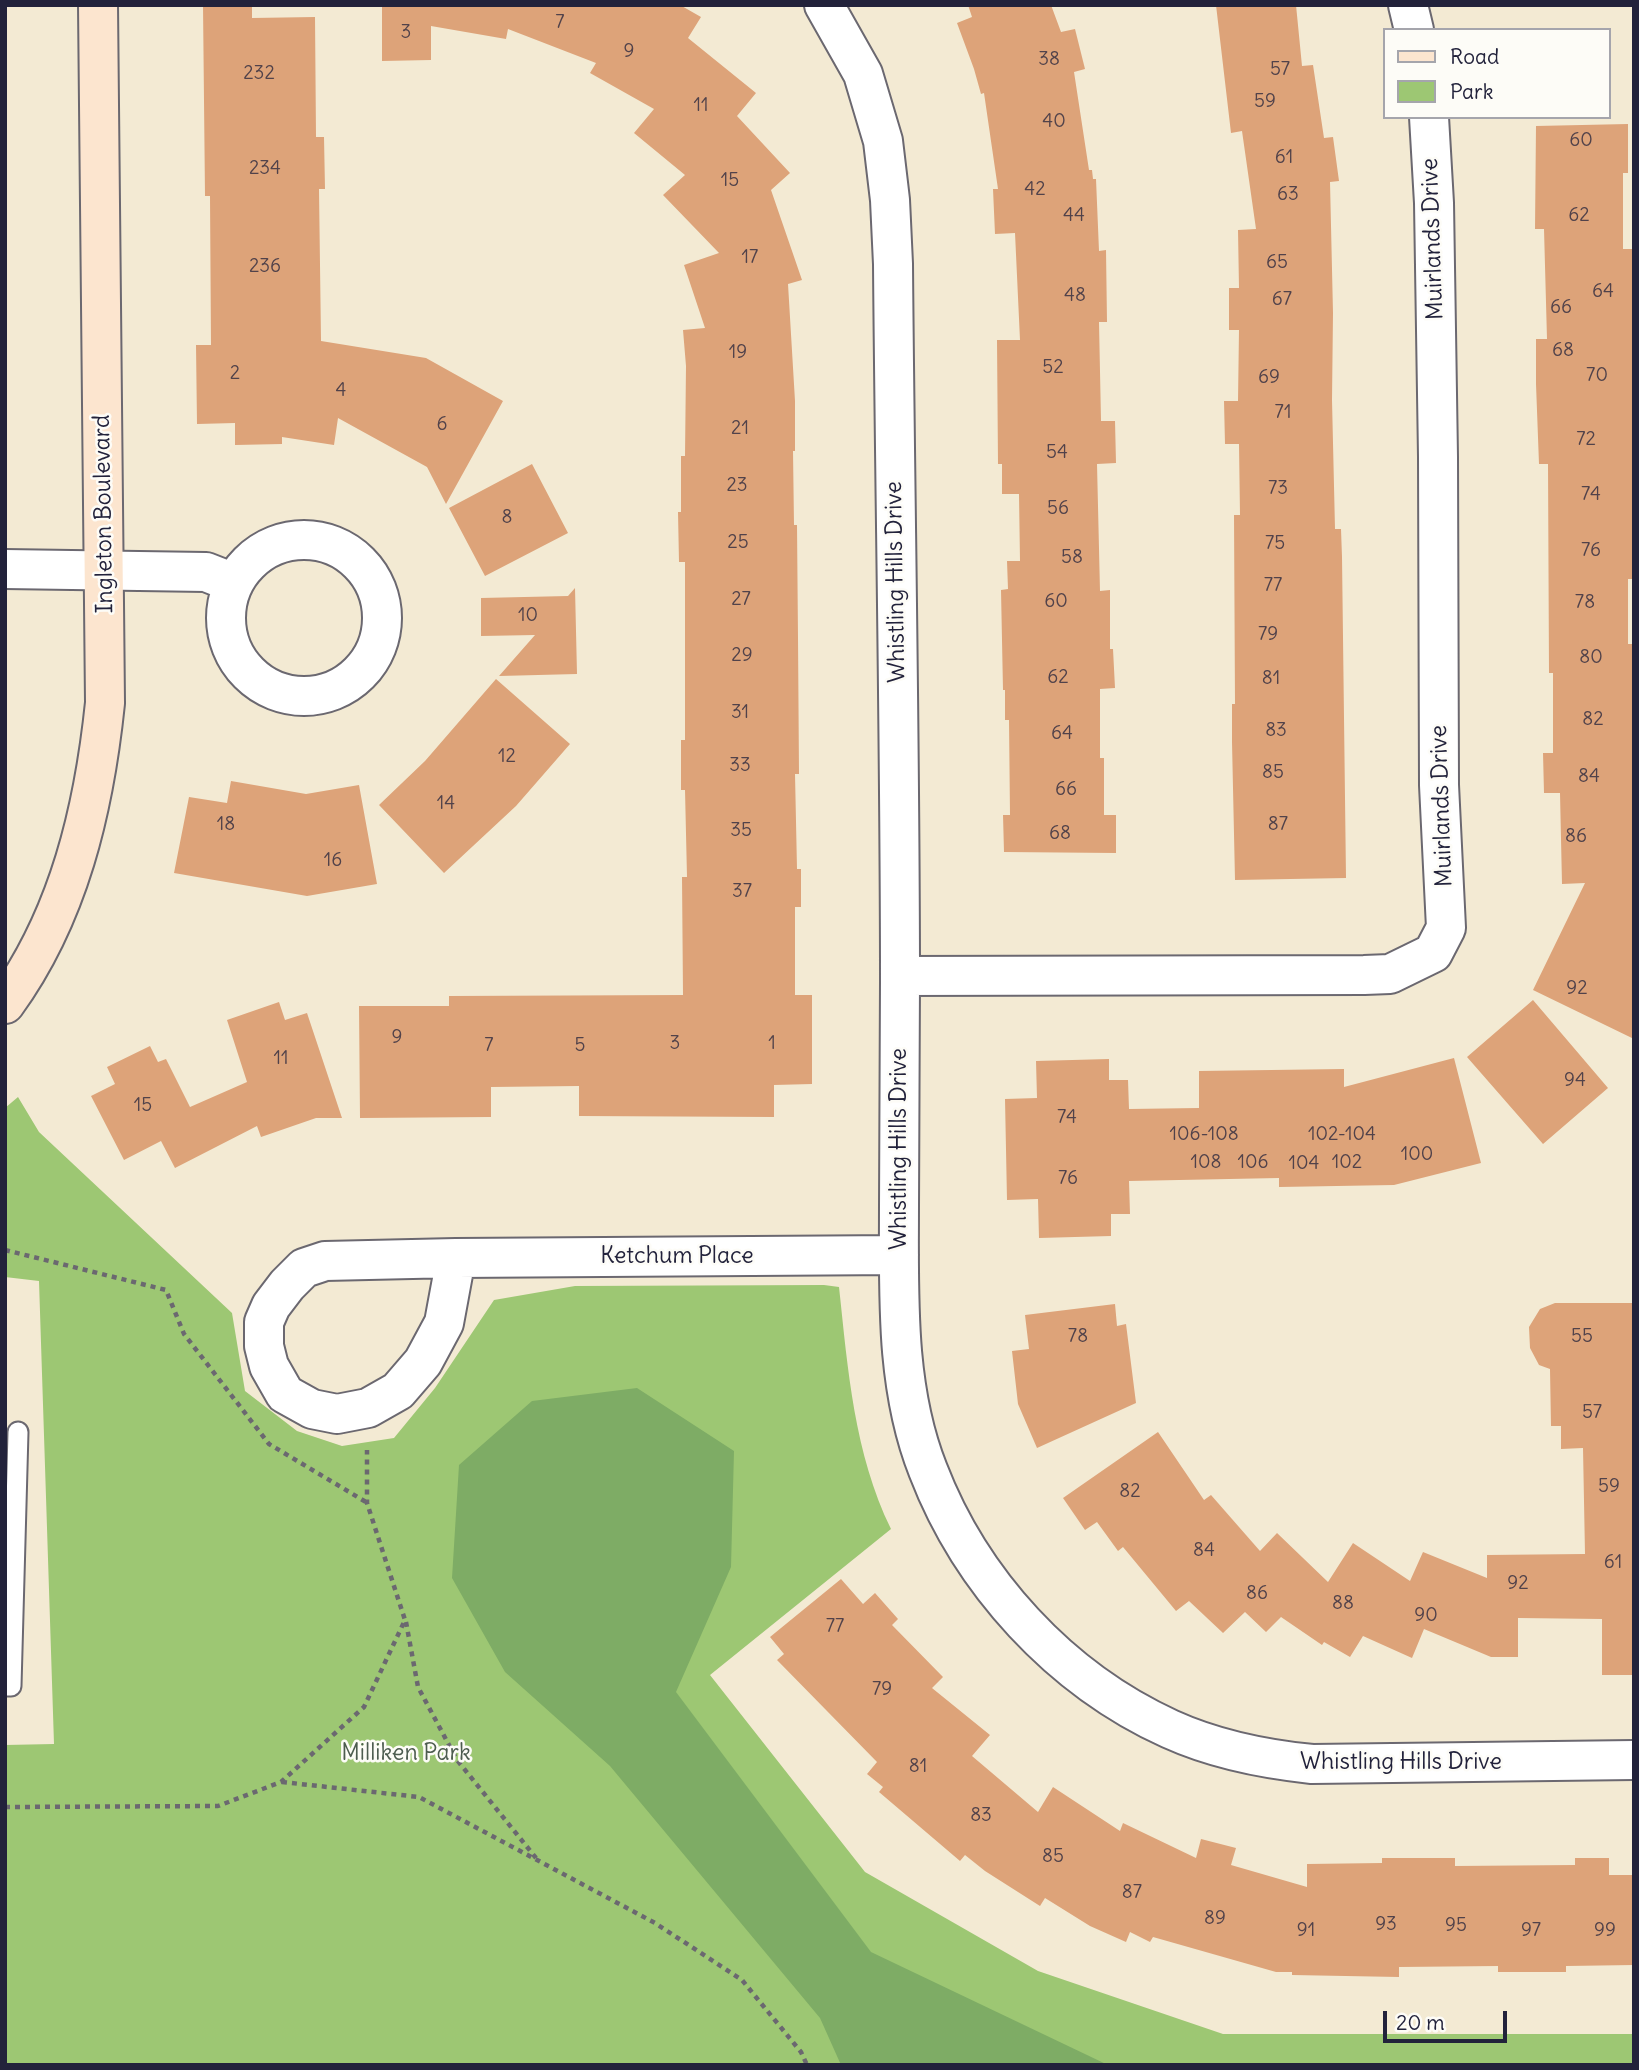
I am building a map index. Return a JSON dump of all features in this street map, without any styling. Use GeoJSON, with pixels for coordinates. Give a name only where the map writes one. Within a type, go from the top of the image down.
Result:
{"type":"FeatureCollection","features":[{"type":"Feature","properties":{"kind":"street","name":"Ingleton Boulevard"},"geometry":{"type":"LineString","coordinates":[[5,1004],[48,930],[67,886],[80,844],[100,745],[105,703],[98,5]]}},
{"type":"Feature","properties":{"kind":"street","name":"Whistling Hills Drive"},"geometry":{"type":"LineString","coordinates":[[824,5],[863,74],[883,141],[890,200],[900,976],[899,1255],[902,1353],[912,1418],[927,1469],[955,1529],[992,1585],[1026,1625],[1084,1677],[1139,1714],[1174,1731],[1222,1748],[1273,1760],[1312,1764],[1634,1760]]}},
{"type":"Feature","properties":{"kind":"street"},"geometry":{"type":"LineString","coordinates":[[1408,5],[1414,28]]}},
{"type":"Feature","properties":{"kind":"street","name":"Muirlands Drive"},"geometry":{"type":"LineString","coordinates":[[900,976],[1390,974],[1433,953],[1446,928],[1439,785],[1438,430],[1434,202],[1429,119]]}},
{"type":"Feature","properties":{"kind":"street"},"geometry":{"type":"LineString","coordinates":[[300,540],[325,543],[349,553],[367,571],[379,594],[383,619],[378,644],[366,667],[347,684],[324,694],[299,696],[274,690],[252,677],[236,657],[227,633],[226,607],[234,583],[245,566],[261,552],[280,544],[300,540]]}},
{"type":"Feature","properties":{"kind":"street"},"geometry":{"type":"LineString","coordinates":[[5,569],[206,572],[234,583]]}},
{"type":"Feature","properties":{"kind":"street","name":"Ketchum Place"},"geometry":{"type":"LineString","coordinates":[[456,1258],[444,1324],[423,1362],[398,1391],[368,1408],[337,1414],[312,1409],[285,1394],[269,1366],[264,1346],[264,1322],[271,1306],[304,1268],[325,1261],[456,1258],[899,1255]]}},
{"type":"Feature","properties":{"kind":"lane"},"geometry":{"type":"LineString","coordinates":[[5,1686],[11,1686],[18,1432]]}},
{"type":"Feature","properties":{"kind":"path"},"geometry":{"type":"LineString","coordinates":[[5,1250],[166,1290],[184,1334],[270,1444],[367,1503]]}},
{"type":"Feature","properties":{"kind":"path"},"geometry":{"type":"LineString","coordinates":[[368,1408],[367,1503],[405,1620],[418,1687],[457,1760],[539,1861]]}},
{"type":"Feature","properties":{"kind":"path"},"geometry":{"type":"LineString","coordinates":[[5,1807],[218,1805],[281,1782],[364,1707],[405,1620]]}},
{"type":"Feature","properties":{"kind":"path"},"geometry":{"type":"LineString","coordinates":[[281,1782],[419,1797],[655,1923],[742,1980],[801,2052],[804,2065]]}},
{"type":"Feature","properties":{"kind":"green space","name":"Milliken Park"},"geometry":{"type":"Polygon","coordinates":[[[18,1097],[39,1132],[232,1313],[245,1391],[297,1431],[342,1446],[394,1438],[435,1388],[494,1300],[575,1286],[839,1287],[850,1380],[861,1441],[869,1471],[891,1529],[710,1675],[865,1872],[1038,1971],[1223,2034],[1634,2034],[1634,2065],[5,2065],[5,1745],[54,1744],[39,1281],[5,1277],[5,1108],[18,1097]]]}},
{"type":"Feature","properties":{"kind":"green space"},"geometry":{"type":"Polygon","coordinates":[[[637,1388],[734,1451],[731,1567],[676,1692],[871,1952],[1108,2065],[841,2065],[820,2018],[610,1766],[505,1672],[452,1578],[459,1465],[532,1401],[637,1388]]]}},
{"type":"Feature","properties":{"kind":"building"},"geometry":{"type":"Polygon","coordinates":[[[203,5],[252,5],[252,18],[315,17],[316,137],[324,137],[325,189],[319,189],[321,341],[426,358],[503,401],[446,504],[427,467],[338,418],[334,445],[282,437],[282,444],[235,445],[235,423],[197,424],[196,345],[211,345],[210,196],[205,196],[203,5]]]}},
{"type":"Feature","properties":{"kind":"building"},"geometry":{"type":"Polygon","coordinates":[[[382,5],[680,5],[701,17],[688,38],[756,93],[737,116],[790,173],[771,190],[802,280],[788,284],[795,401],[793,451],[794,525],[797,525],[799,774],[795,774],[797,869],[801,869],[801,907],[795,907],[795,995],[812,995],[812,1084],[774,1085],[774,1117],[579,1116],[579,1086],[491,1087],[491,1117],[360,1118],[359,1006],[449,1006],[449,996],[683,995],[682,877],[687,877],[685,790],[681,790],[681,740],[685,740],[685,562],[679,562],[678,512],[681,512],[681,456],[685,456],[686,366],[683,330],[705,328],[684,265],[719,253],[663,195],[685,175],[634,133],[654,109],[590,73],[596,63],[508,29],[506,39],[431,26],[431,60],[382,61],[382,5]]]}},
{"type":"Feature","properties":{"kind":"building"},"geometry":{"type":"Polygon","coordinates":[[[968,5],[1051,5],[1061,32],[1075,29],[1085,69],[1074,72],[1089,170],[1092,170],[1093,179],[1096,179],[1099,251],[1106,250],[1107,322],[1099,322],[1101,421],[1115,421],[1116,463],[1097,464],[1100,591],[1110,590],[1110,649],[1113,649],[1115,688],[1100,689],[1100,758],[1104,758],[1104,815],[1116,815],[1116,853],[1004,852],[1003,815],[1010,815],[1009,720],[1005,720],[1003,690],[1001,590],[1008,589],[1007,561],[1020,561],[1019,494],[1002,494],[1002,464],[998,464],[997,340],[1020,340],[1015,233],[995,234],[993,189],[998,189],[984,93],[981,94],[957,23],[972,17],[968,5]]]}},
{"type":"Feature","properties":{"kind":"building"},"geometry":{"type":"Polygon","coordinates":[[[1216,5],[1296,5],[1302,66],[1313,65],[1324,138],[1333,137],[1339,181],[1330,182],[1332,400],[1335,529],[1341,529],[1342,557],[1346,878],[1235,880],[1232,704],[1235,704],[1234,515],[1240,515],[1239,444],[1225,444],[1224,401],[1238,401],[1239,330],[1229,330],[1229,288],[1239,288],[1238,230],[1256,229],[1242,131],[1231,133],[1216,5]]]}},
{"type":"Feature","properties":{"kind":"building"},"geometry":{"type":"Polygon","coordinates":[[[1628,124],[1628,173],[1623,173],[1623,249],[1633,249],[1634,272],[1634,579],[1628,579],[1628,644],[1634,644],[1634,1039],[1533,990],[1585,883],[1562,884],[1560,793],[1544,793],[1543,753],[1553,753],[1553,673],[1549,673],[1548,464],[1539,464],[1536,384],[1536,339],[1547,339],[1544,229],[1535,229],[1536,126],[1628,124]]]}},
{"type":"Feature","properties":{"kind":"building"},"geometry":{"type":"Polygon","coordinates":[[[532,464],[568,533],[485,576],[449,508],[532,464]]]}},
{"type":"Feature","properties":{"kind":"building"},"geometry":{"type":"Polygon","coordinates":[[[575,588],[577,674],[499,676],[535,635],[481,636],[481,598],[568,596],[575,588]]]}},
{"type":"Feature","properties":{"kind":"building"},"geometry":{"type":"Polygon","coordinates":[[[496,679],[570,744],[516,806],[444,873],[379,805],[425,761],[496,679]]]}},
{"type":"Feature","properties":{"kind":"building"},"geometry":{"type":"Polygon","coordinates":[[[231,781],[306,794],[359,785],[377,884],[307,896],[174,873],[189,797],[227,803],[231,781]]]}},
{"type":"Feature","properties":{"kind":"building"},"geometry":{"type":"Polygon","coordinates":[[[1533,1000],[1608,1088],[1543,1144],[1467,1057],[1533,1000]]]}},
{"type":"Feature","properties":{"kind":"building"},"geometry":{"type":"Polygon","coordinates":[[[279,1002],[285,1020],[307,1013],[342,1118],[316,1118],[261,1137],[257,1126],[175,1168],[161,1141],[124,1160],[91,1096],[115,1084],[107,1067],[150,1046],[158,1062],[166,1059],[190,1107],[247,1082],[227,1020],[279,1002]]]}},
{"type":"Feature","properties":{"kind":"building"},"geometry":{"type":"Polygon","coordinates":[[[1454,1058],[1481,1163],[1394,1185],[1279,1187],[1279,1178],[1129,1181],[1130,1214],[1111,1214],[1111,1236],[1039,1238],[1038,1199],[1007,1200],[1005,1099],[1037,1098],[1036,1061],[1109,1059],[1109,1080],[1128,1080],[1129,1109],[1199,1108],[1199,1071],[1344,1069],[1344,1087],[1454,1058]]]}},
{"type":"Feature","properties":{"kind":"building"},"geometry":{"type":"Polygon","coordinates":[[[1555,1303],[1634,1303],[1634,1675],[1602,1675],[1602,1619],[1518,1618],[1518,1657],[1491,1657],[1424,1629],[1412,1658],[1363,1636],[1350,1657],[1324,1642],[1322,1645],[1281,1617],[1266,1632],[1245,1612],[1223,1633],[1189,1601],[1176,1611],[1123,1547],[1118,1551],[1097,1522],[1085,1530],[1063,1498],[1158,1432],[1204,1500],[1211,1495],[1260,1551],[1277,1533],[1328,1582],[1353,1543],[1410,1581],[1423,1552],[1487,1578],[1487,1555],[1585,1554],[1583,1448],[1561,1449],[1561,1426],[1551,1426],[1550,1369],[1539,1365],[1530,1348],[1529,1327],[1540,1309],[1555,1303]]]}},
{"type":"Feature","properties":{"kind":"building"},"geometry":{"type":"Polygon","coordinates":[[[1115,1304],[1117,1326],[1126,1324],[1136,1403],[1037,1448],[1018,1404],[1012,1351],[1029,1349],[1025,1315],[1115,1304]]]}},
{"type":"Feature","properties":{"kind":"building"},"geometry":{"type":"Polygon","coordinates":[[[841,1579],[863,1604],[875,1593],[898,1619],[892,1625],[943,1677],[932,1688],[990,1735],[972,1756],[1038,1812],[1053,1787],[1120,1831],[1123,1823],[1196,1858],[1201,1839],[1236,1848],[1231,1865],[1307,1887],[1307,1864],[1382,1863],[1382,1858],[1455,1858],[1455,1866],[1575,1865],[1575,1858],[1609,1858],[1609,1875],[1634,1875],[1634,1965],[1566,1966],[1566,1972],[1498,1972],[1498,1966],[1399,1967],[1399,1977],[1292,1975],[1292,1972],[1276,1972],[1153,1937],[1150,1942],[1130,1932],[1126,1942],[1090,1926],[1045,1898],[1040,1906],[965,1855],[960,1861],[879,1792],[883,1787],[867,1774],[877,1762],[777,1660],[784,1654],[770,1637],[841,1579]]]}}]}
